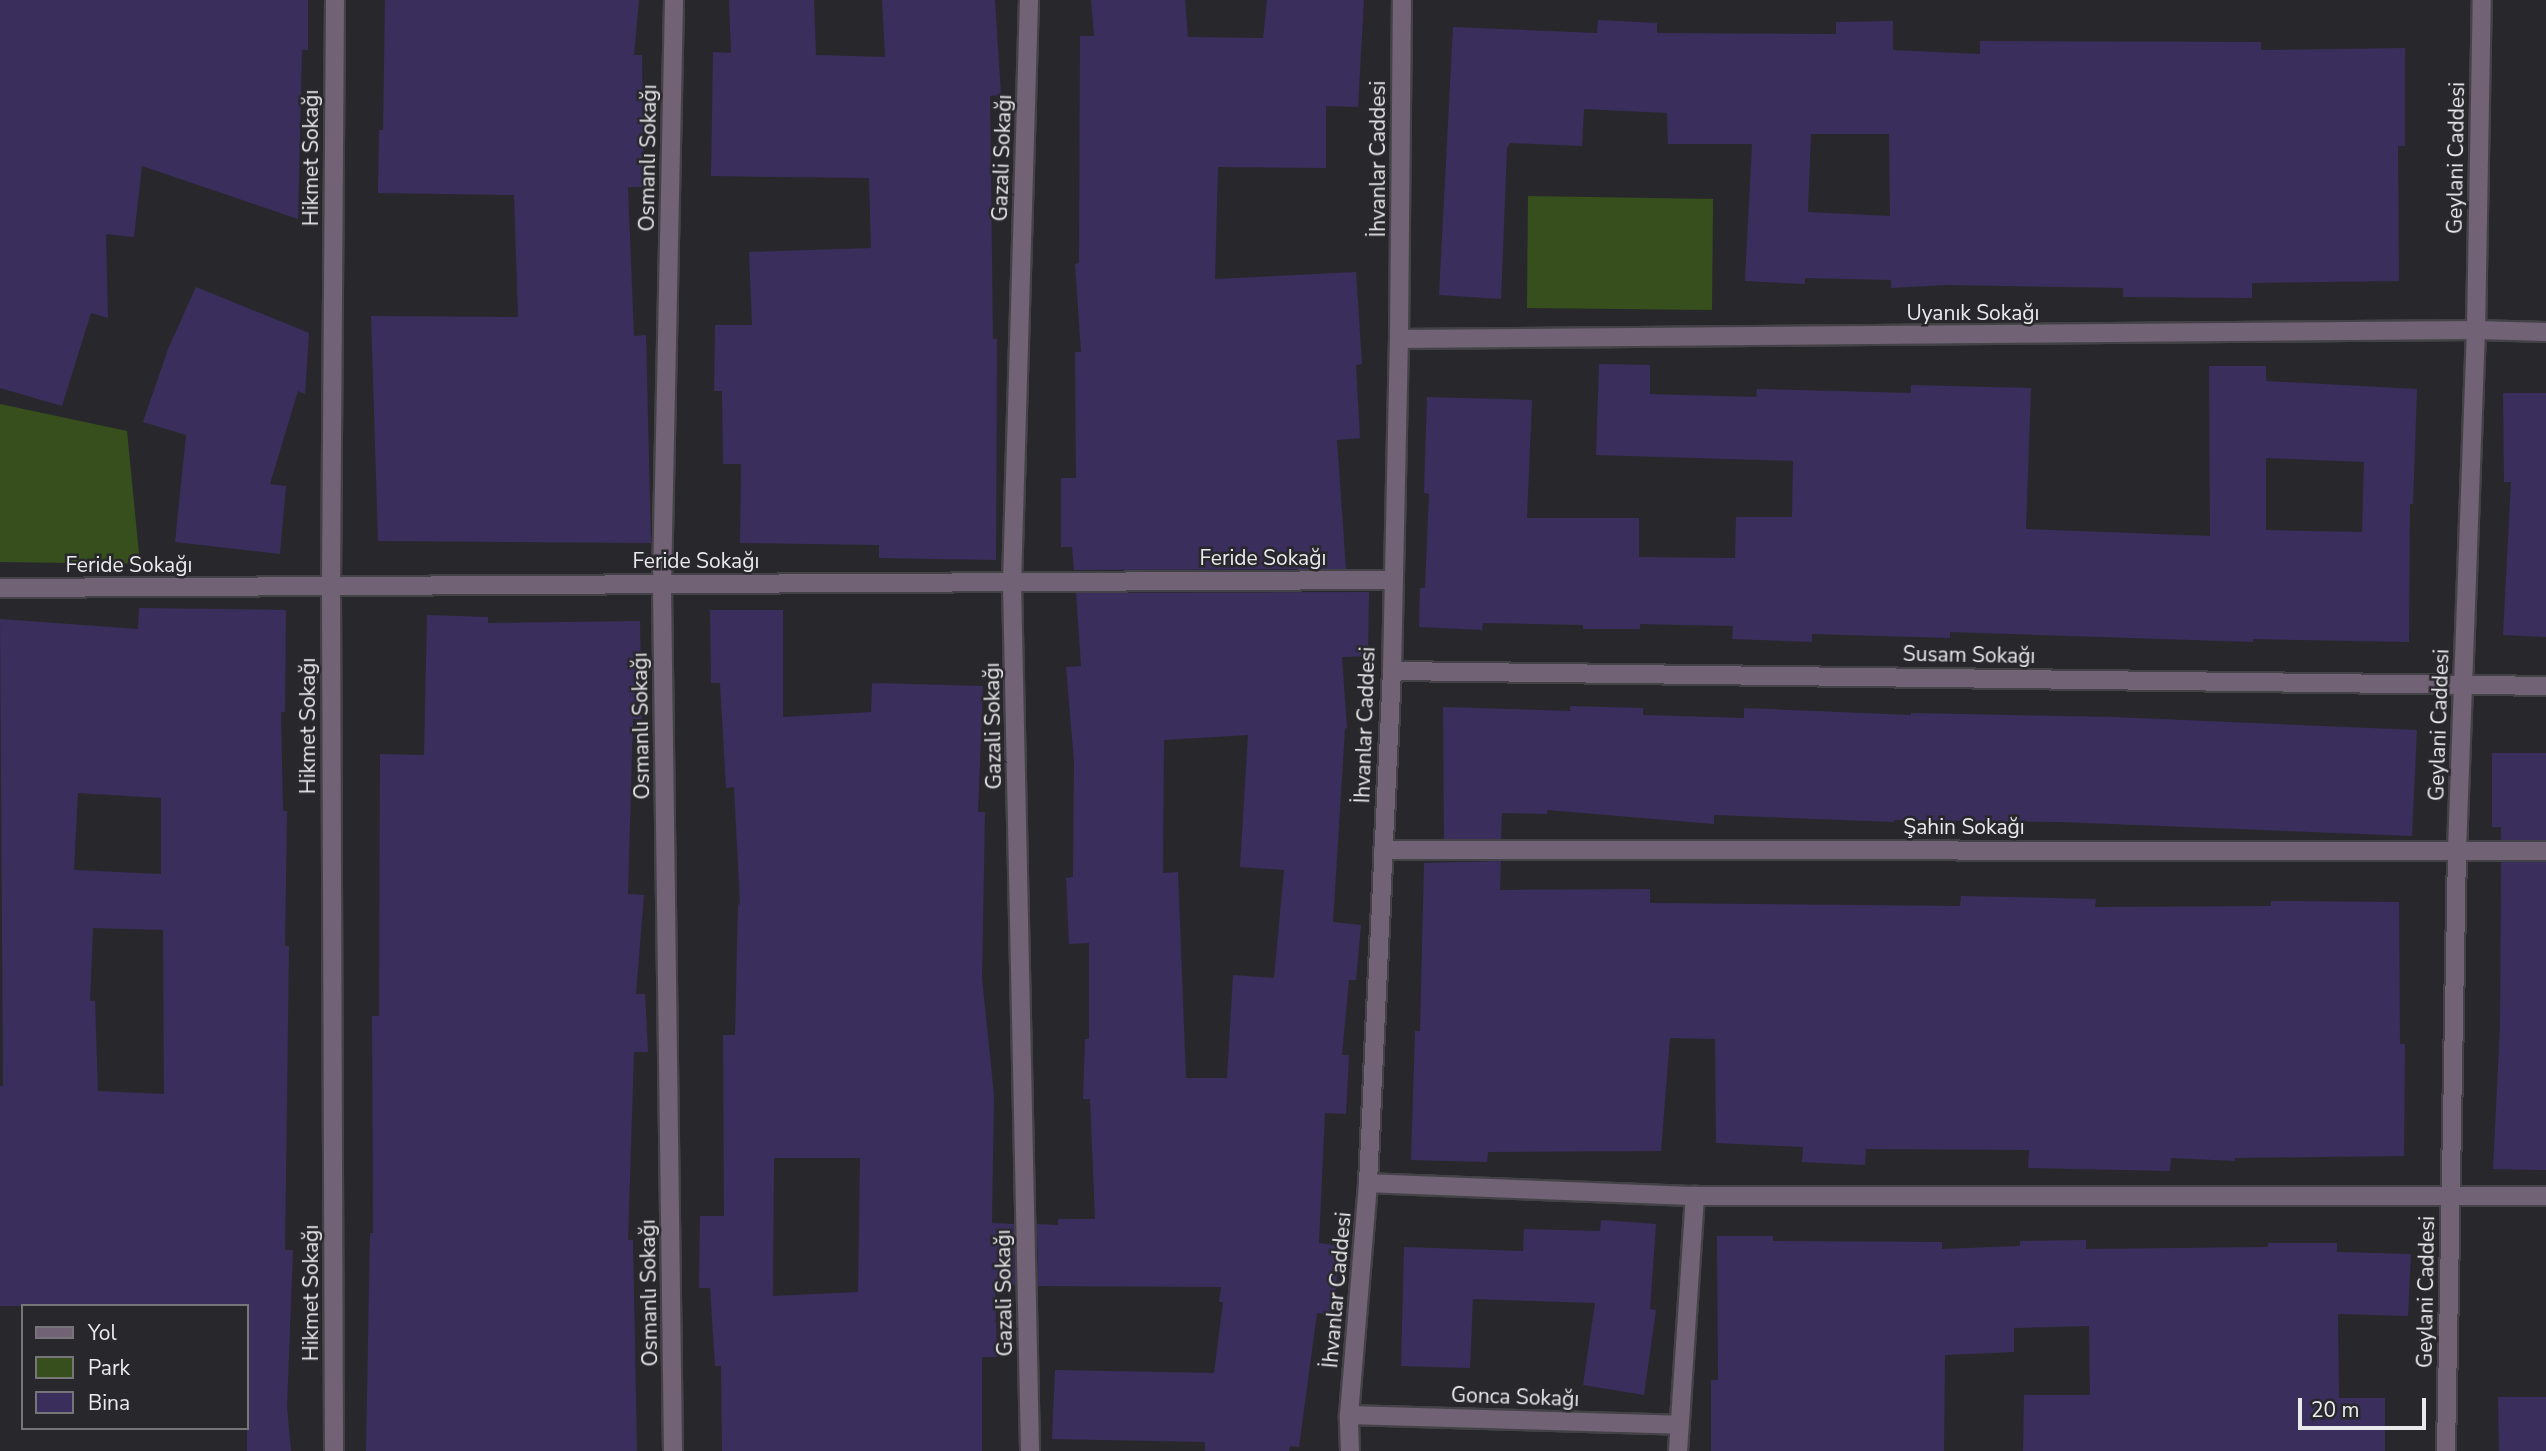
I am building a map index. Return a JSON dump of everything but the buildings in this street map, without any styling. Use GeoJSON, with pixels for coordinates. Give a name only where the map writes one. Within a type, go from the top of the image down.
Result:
{"type":"FeatureCollection","features":[{"type":"Feature","properties":{"kind":"street","name":"Hikmet Sokağı"},"geometry":{"type":"LineString","coordinates":[[334,1451],[331,586],[335,0]]}},
{"type":"Feature","properties":{"kind":"street","name":"Osmanlı Sokağı"},"geometry":{"type":"LineString","coordinates":[[673,1451],[663,583],[674,0]]}},
{"type":"Feature","properties":{"kind":"street","name":"Gazali Sokağı"},"geometry":{"type":"LineString","coordinates":[[1029,0],[1012,583],[1030,1451]]}},
{"type":"Feature","properties":{"kind":"street","name":"İhvanlar Caddesi"},"geometry":{"type":"LineString","coordinates":[[1350,1451],[1349,1415],[1368,1183],[1392,671],[1402,0]]}},
{"type":"Feature","properties":{"kind":"street","name":"Geylani Caddesi"},"geometry":{"type":"LineString","coordinates":[[2446,1451],[2457,850],[2476,330],[2482,0]]}},
{"type":"Feature","properties":{"kind":"street","name":"Uyanık Sokağı"},"geometry":{"type":"LineString","coordinates":[[1399,339],[2476,330],[2546,332]]}},
{"type":"Feature","properties":{"kind":"street","name":"Feride Sokağı"},"geometry":{"type":"LineString","coordinates":[[0,588],[1392,580]]}},
{"type":"Feature","properties":{"kind":"street","name":"Susam Sokağı"},"geometry":{"type":"LineString","coordinates":[[1392,671],[2546,686]]}},
{"type":"Feature","properties":{"kind":"street","name":"Şahin Sokağı"},"geometry":{"type":"LineString","coordinates":[[1383,850],[2546,851]]}},
{"type":"Feature","properties":{"kind":"street"},"geometry":{"type":"LineString","coordinates":[[1368,1183],[1695,1196],[2546,1196]]}},
{"type":"Feature","properties":{"kind":"street"},"geometry":{"type":"LineString","coordinates":[[1678,1451],[1695,1196]]}},
{"type":"Feature","properties":{"kind":"street","name":"Gonca Sokağı"},"geometry":{"type":"LineString","coordinates":[[1349,1415],[1679,1425]]}},
{"type":"Feature","properties":{"kind":"green space"},"geometry":{"type":"Polygon","coordinates":[[[1528,196],[1713,199],[1712,310],[1527,308],[1528,196]]]}},
{"type":"Feature","properties":{"kind":"green space"},"geometry":{"type":"Polygon","coordinates":[[[0,404],[127,431],[140,564],[0,562],[0,404]]]}}]}
